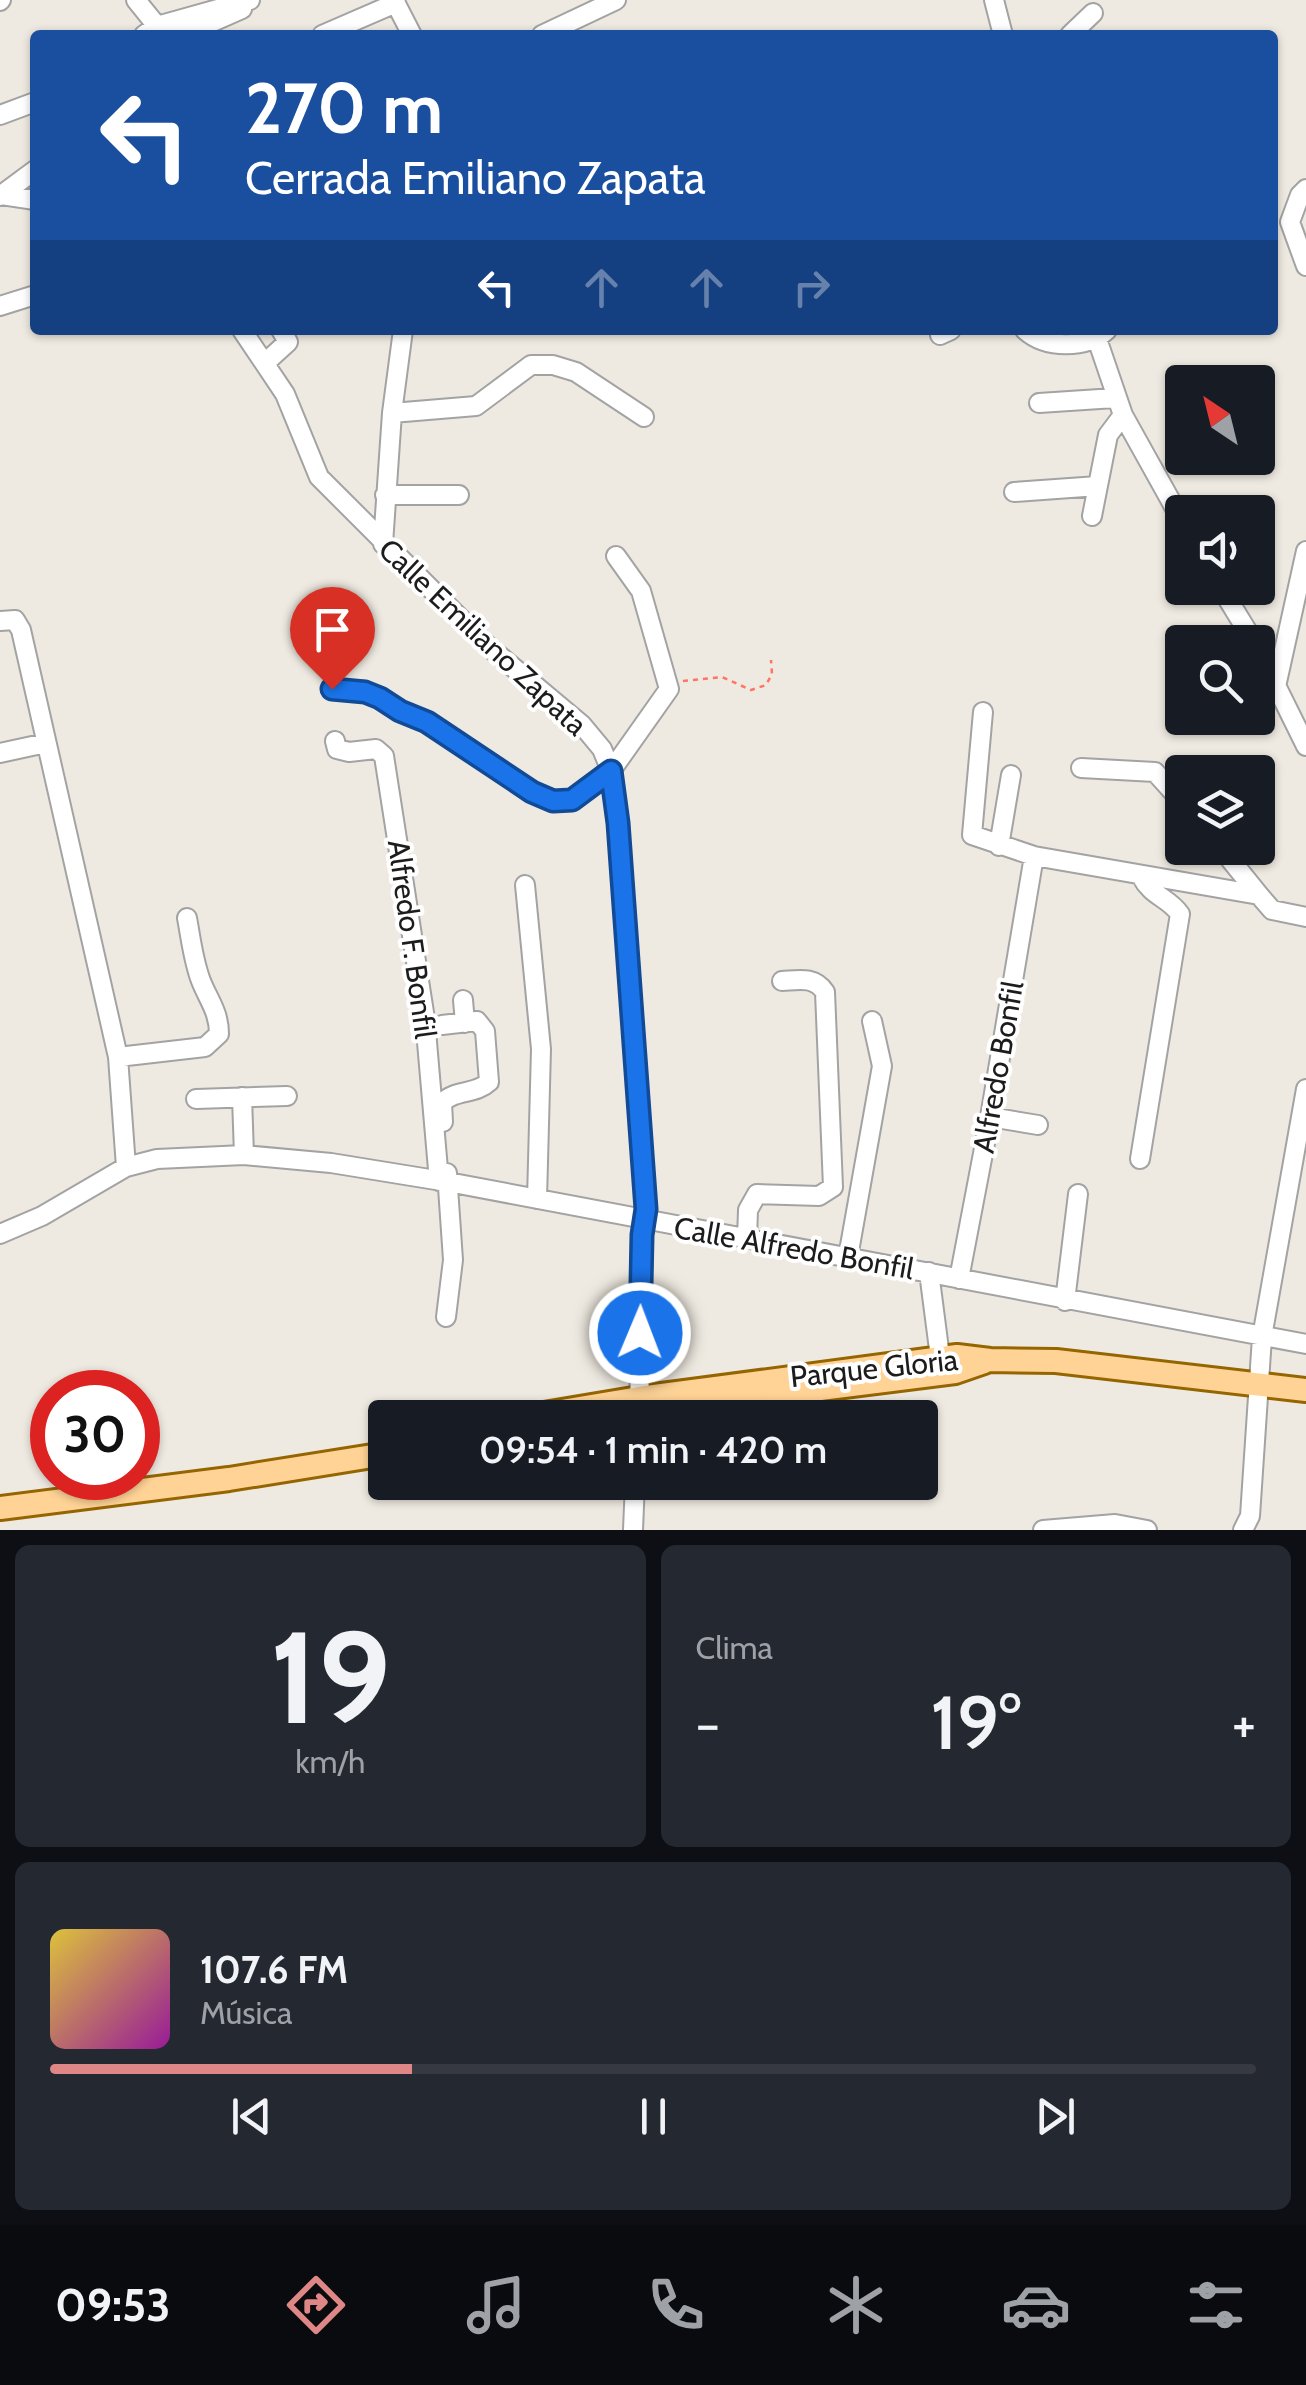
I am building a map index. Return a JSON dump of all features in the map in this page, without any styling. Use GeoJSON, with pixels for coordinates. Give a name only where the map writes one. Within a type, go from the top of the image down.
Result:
{"type":"FeatureCollection","features":[{"type":"Feature","properties":{"kind":"main road","name":"Parque Gloria"},"geometry":{"type":"LineString","coordinates":[[809,1384],[940,1357],[1056,1361],[1306,1390]]}},
{"type":"Feature","properties":{"kind":"main road","name":"Parque Gloria"},"geometry":{"type":"LineString","coordinates":[[696,1400],[809,1384],[955,1372],[990,1360]]}},
{"type":"Feature","properties":{"kind":"main road"},"geometry":{"type":"LineString","coordinates":[[160,1475],[227,1472],[368,1443]]}},
{"type":"Feature","properties":{"kind":"main road"},"geometry":{"type":"LineString","coordinates":[[0,1508],[227,1472],[368,1456]]}},
{"type":"Feature","properties":{"kind":"main road"},"geometry":{"type":"LineString","coordinates":[[0,1493],[30,1489]]}},
{"type":"Feature","properties":{"kind":"street"},"geometry":{"type":"LineString","coordinates":[[136,0],[150,30],[210,5],[250,0]]}},
{"type":"Feature","properties":{"kind":"street"},"geometry":{"type":"LineString","coordinates":[[193,30],[259,0]]}},
{"type":"Feature","properties":{"kind":"street"},"geometry":{"type":"LineString","coordinates":[[553,30],[616,0]]}},
{"type":"Feature","properties":{"kind":"street"},"geometry":{"type":"LineString","coordinates":[[994,0],[1002,30]]}},
{"type":"Feature","properties":{"kind":"street"},"geometry":{"type":"LineString","coordinates":[[335,30],[395,1],[410,30]]}},
{"type":"Feature","properties":{"kind":"street"},"geometry":{"type":"LineString","coordinates":[[1075,30],[1094,13]]}},
{"type":"Feature","properties":{"kind":"street"},"geometry":{"type":"LineString","coordinates":[[0,115],[30,104]]}},
{"type":"Feature","properties":{"kind":"street"},"geometry":{"type":"LineString","coordinates":[[1,195],[30,174]]}},
{"type":"Feature","properties":{"kind":"street"},"geometry":{"type":"LineString","coordinates":[[1306,189],[1290,222],[1306,266]]}},
{"type":"Feature","properties":{"kind":"street"},"geometry":{"type":"LineString","coordinates":[[1,195],[30,199]]}},
{"type":"Feature","properties":{"kind":"street"},"geometry":{"type":"LineString","coordinates":[[0,306],[30,296]]}},
{"type":"Feature","properties":{"kind":"street","name":"Calle Emiliano Zapata"},"geometry":{"type":"LineString","coordinates":[[246,335],[284,394],[319,477],[489,647],[582,725],[602,749],[611,771],[644,1190],[639,1400]]}},
{"type":"Feature","properties":{"kind":"street"},"geometry":{"type":"LineString","coordinates":[[266,362],[288,342],[284,335]]}},
{"type":"Feature","properties":{"kind":"street"},"geometry":{"type":"LineString","coordinates":[[382,544],[402,335]]}},
{"type":"Feature","properties":{"kind":"street"},"geometry":{"type":"LineString","coordinates":[[1031,335],[1049,344],[1090,335]]}},
{"type":"Feature","properties":{"kind":"street"},"geometry":{"type":"LineString","coordinates":[[1100,335],[1119,407],[1168,495]]}},
{"type":"Feature","properties":{"kind":"street"},"geometry":{"type":"LineString","coordinates":[[392,413],[476,406],[531,365],[553,365],[576,372],[644,416]]}},
{"type":"Feature","properties":{"kind":"street"},"geometry":{"type":"LineString","coordinates":[[1039,403],[1119,407]]}},
{"type":"Feature","properties":{"kind":"street"},"geometry":{"type":"LineString","coordinates":[[1092,516],[1108,435],[1119,407]]}},
{"type":"Feature","properties":{"kind":"street"},"geometry":{"type":"LineString","coordinates":[[1014,492],[1098,486]]}},
{"type":"Feature","properties":{"kind":"street"},"geometry":{"type":"LineString","coordinates":[[385,495],[459,495]]}},
{"type":"Feature","properties":{"kind":"street"},"geometry":{"type":"LineString","coordinates":[[1277,682],[1306,551]]}},
{"type":"Feature","properties":{"kind":"street"},"geometry":{"type":"LineString","coordinates":[[332,689],[365,692],[380,698],[427,722],[532,792],[553,801],[572,800],[611,771],[669,689],[640,591],[616,556]]}},
{"type":"Feature","properties":{"kind":"street"},"geometry":{"type":"LineString","coordinates":[[0,621],[15,620],[21,630],[118,1056],[126,1168]]}},
{"type":"Feature","properties":{"kind":"street"},"geometry":{"type":"LineString","coordinates":[[1275,679],[1306,746]]}},
{"type":"Feature","properties":{"kind":"street"},"geometry":{"type":"LineString","coordinates":[[983,712],[972,835],[1034,856],[1259,895]]}},
{"type":"Feature","properties":{"kind":"street","name":"Alfredo F. Bonfil"},"geometry":{"type":"LineString","coordinates":[[335,742],[337,748],[349,752],[376,750],[384,756],[425,1019],[443,1181]]}},
{"type":"Feature","properties":{"kind":"street"},"geometry":{"type":"LineString","coordinates":[[0,753],[46,743]]}},
{"type":"Feature","properties":{"kind":"street"},"geometry":{"type":"LineString","coordinates":[[1082,768],[1155,772],[1165,783]]}},
{"type":"Feature","properties":{"kind":"street"},"geometry":{"type":"LineString","coordinates":[[999,846],[1011,775]]}},
{"type":"Feature","properties":{"kind":"street","name":"Alfredo Bonfil"},"geometry":{"type":"LineString","coordinates":[[958,1278],[1034,856]]}},
{"type":"Feature","properties":{"kind":"street"},"geometry":{"type":"LineString","coordinates":[[1235,865],[1272,910],[1306,916]]}},
{"type":"Feature","properties":{"kind":"street"},"geometry":{"type":"LineString","coordinates":[[1140,1159],[1180,914],[1150,892],[1141,876]]}},
{"type":"Feature","properties":{"kind":"street"},"geometry":{"type":"LineString","coordinates":[[525,885],[541,1049],[537,1199]]}},
{"type":"Feature","properties":{"kind":"street"},"geometry":{"type":"LineString","coordinates":[[118,1056],[205,1047],[220,1034],[219,1015],[194,959],[188,918]]}},
{"type":"Feature","properties":{"kind":"street"},"geometry":{"type":"LineString","coordinates":[[748,1239],[748,1210],[757,1194],[819,1196],[833,1186],[825,992],[820,984],[809,979],[782,981]]}},
{"type":"Feature","properties":{"kind":"street"},"geometry":{"type":"LineString","coordinates":[[463,1000],[464,1023]]}},
{"type":"Feature","properties":{"kind":"street"},"geometry":{"type":"LineString","coordinates":[[442,1026],[477,1021],[485,1031],[490,1082],[480,1091],[449,1095],[442,1103],[443,1181],[453,1260],[446,1317]]}},
{"type":"Feature","properties":{"kind":"street"},"geometry":{"type":"LineString","coordinates":[[848,1258],[882,1066],[872,1021]]}},
{"type":"Feature","properties":{"kind":"street"},"geometry":{"type":"LineString","coordinates":[[1243,1530],[1250,1516],[1262,1337],[1306,1089]]}},
{"type":"Feature","properties":{"kind":"street"},"geometry":{"type":"LineString","coordinates":[[196,1098],[286,1096]]}},
{"type":"Feature","properties":{"kind":"street"},"geometry":{"type":"LineString","coordinates":[[242,1097],[244,1154]]}},
{"type":"Feature","properties":{"kind":"street"},"geometry":{"type":"LineString","coordinates":[[990,1116],[1038,1126]]}},
{"type":"Feature","properties":{"kind":"street","name":"Calle Alfredo Bonfil"},"geometry":{"type":"LineString","coordinates":[[0,1234],[42,1216],[126,1168],[157,1159],[244,1154],[443,1181],[1306,1344]]}},
{"type":"Feature","properties":{"kind":"street"},"geometry":{"type":"LineString","coordinates":[[1065,1301],[1078,1194]]}},
{"type":"Feature","properties":{"kind":"street"},"geometry":{"type":"LineString","coordinates":[[929,1272],[940,1357]]}},
{"type":"Feature","properties":{"kind":"street"},"geometry":{"type":"LineString","coordinates":[[633,1530],[635,1500]]}},
{"type":"Feature","properties":{"kind":"street"},"geometry":{"type":"LineString","coordinates":[[1056,1529],[1115,1524],[1147,1530]]}},
{"type":"Feature","properties":{"kind":"path"},"geometry":{"type":"LineString","coordinates":[[669,689],[682,681],[722,677],[751,690],[766,685],[772,674],[771,660]]}},
{"type":"Feature","properties":{"kind":"route"},"geometry":{"type":"LineString","coordinates":[[332,689],[365,692],[380,698],[427,722],[532,792],[553,801],[572,800],[611,771],[646,1209],[640,1333]]}}]}
